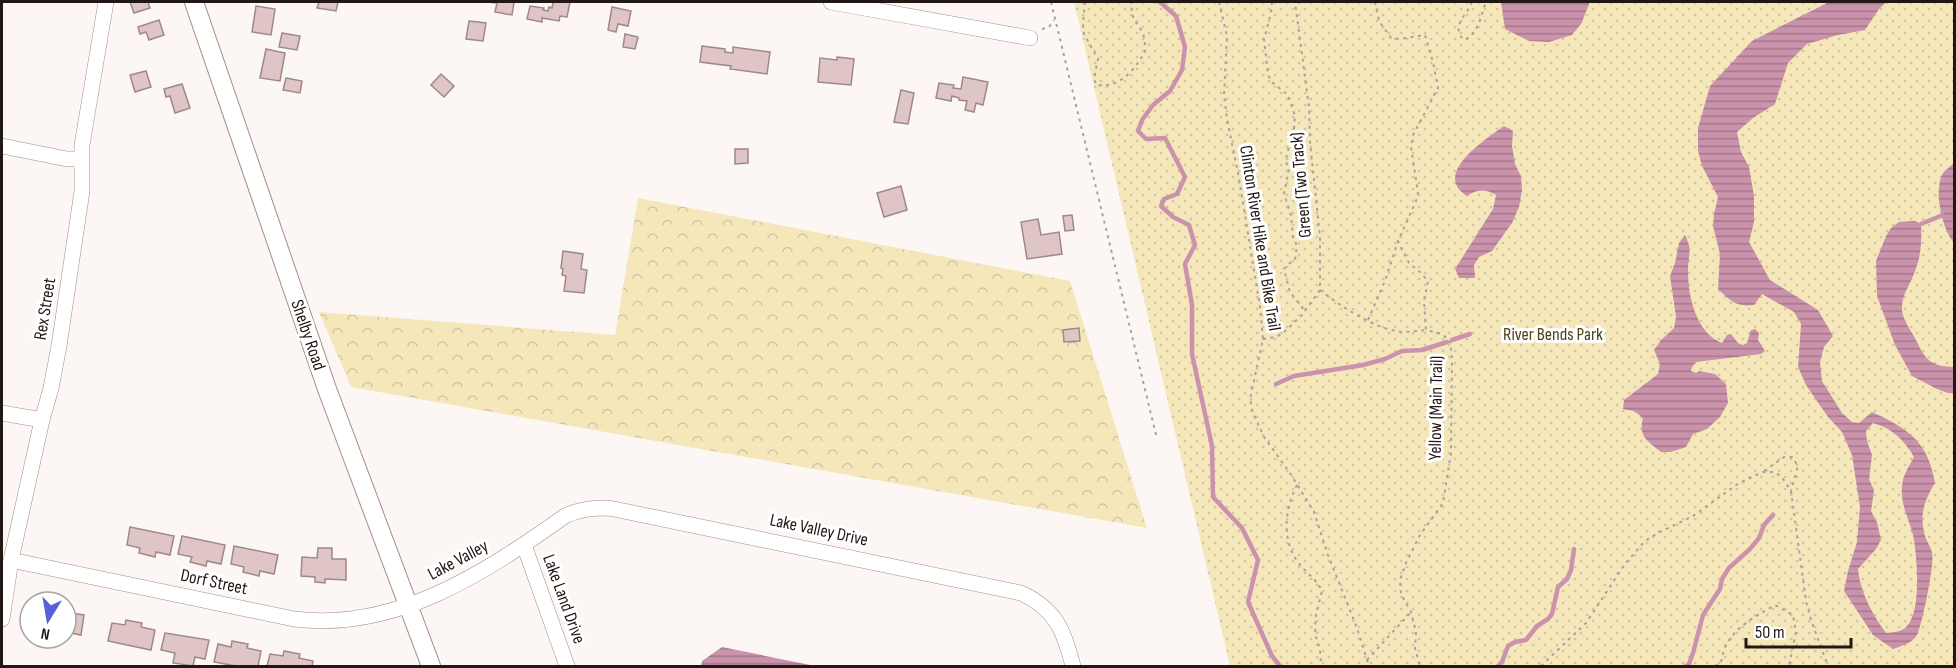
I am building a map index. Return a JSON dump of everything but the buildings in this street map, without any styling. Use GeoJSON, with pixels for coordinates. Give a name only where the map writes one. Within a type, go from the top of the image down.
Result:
{"type":"FeatureCollection","features":[{"type":"Feature","properties":{"kind":"street","name":"Rex Street"},"geometry":{"type":"LineString","coordinates":[[2,619],[11,560],[55,366],[82,191],[82,145],[106,2]]}},
{"type":"Feature","properties":{"kind":"street","name":"Shelby Road"},"geometry":{"type":"LineString","coordinates":[[194,2],[327,389],[431,666]]}},
{"type":"Feature","properties":{"kind":"street"},"geometry":{"type":"LineString","coordinates":[[831,2],[1030,38]]}},
{"type":"Feature","properties":{"kind":"street"},"geometry":{"type":"LineString","coordinates":[[2,146],[67,159],[81,159]]}},
{"type":"Feature","properties":{"kind":"street"},"geometry":{"type":"LineString","coordinates":[[2,413],[42,420]]}},
{"type":"Feature","properties":{"kind":"street","name":"Lake Valley Drive"},"geometry":{"type":"LineString","coordinates":[[524,545],[565,516],[592,508],[609,508],[1006,588],[1035,599],[1053,615],[1065,637],[1073,666]]}},
{"type":"Feature","properties":{"kind":"street","name":"Lake Valley"},"geometry":{"type":"LineString","coordinates":[[408,605],[462,582],[524,545]]}},
{"type":"Feature","properties":{"kind":"street","name":"Lake Land Drive"},"geometry":{"type":"LineString","coordinates":[[524,545],[567,666]]}},
{"type":"Feature","properties":{"kind":"street","name":"Dorf Street"},"geometry":{"type":"LineString","coordinates":[[11,560],[310,621],[345,621],[366,618],[408,605]]}},
{"type":"Feature","properties":{"kind":"path"},"geometry":{"type":"LineString","coordinates":[[1051,2],[1157,439]]}},
{"type":"Feature","properties":{"kind":"path"},"geometry":{"type":"LineString","coordinates":[[1085,2],[1084,34],[1098,59],[1094,78],[1096,85],[1108,86],[1124,79],[1145,52],[1144,37],[1131,11],[1132,2]]}},
{"type":"Feature","properties":{"kind":"path","name":"Clinton River Hike and Bike Trail"},"geometry":{"type":"LineString","coordinates":[[1219,2],[1227,36],[1224,95],[1227,119],[1257,286],[1263,339],[1250,399],[1253,413],[1264,438],[1314,512],[1369,666]]}},
{"type":"Feature","properties":{"kind":"path"},"geometry":{"type":"LineString","coordinates":[[1272,2],[1264,39],[1268,75],[1273,83],[1288,95],[1295,116],[1287,154],[1286,162],[1289,169],[1284,194],[1292,215],[1296,254],[1295,260],[1284,269],[1290,292],[1305,311]]}},
{"type":"Feature","properties":{"kind":"path","name":"Green (Two Track)"},"geometry":{"type":"LineString","coordinates":[[1295,2],[1309,107],[1310,142],[1320,237],[1320,290]]}},
{"type":"Feature","properties":{"kind":"path"},"geometry":{"type":"LineString","coordinates":[[1368,320],[1416,201],[1418,193],[1411,147],[1413,135],[1438,88],[1425,35],[1391,38],[1379,21],[1375,2]]}},
{"type":"Feature","properties":{"kind":"path"},"geometry":{"type":"LineString","coordinates":[[1472,2],[1457,30],[1459,36],[1464,40],[1470,38],[1477,26],[1486,2]]}},
{"type":"Feature","properties":{"kind":"path"},"geometry":{"type":"LineString","coordinates":[[1049,27],[1054,20]]}},
{"type":"Feature","properties":{"kind":"path"},"geometry":{"type":"LineString","coordinates":[[1030,38],[1040,30],[1049,27],[1057,28]]}},
{"type":"Feature","properties":{"kind":"path","name":"Yellow (Main Trail)"},"geometry":{"type":"LineString","coordinates":[[1398,241],[1409,263],[1428,281],[1424,301],[1426,330],[1442,334],[1450,341],[1452,359],[1451,453],[1443,502],[1420,535],[1400,580],[1401,594],[1411,612],[1416,632],[1415,648],[1420,666]]}},
{"type":"Feature","properties":{"kind":"path"},"geometry":{"type":"LineString","coordinates":[[1263,339],[1276,337],[1283,333],[1305,311],[1320,290],[1335,302],[1380,327],[1399,332],[1426,330]]}},
{"type":"Feature","properties":{"kind":"path"},"geometry":{"type":"LineString","coordinates":[[1541,666],[1586,623],[1625,564],[1645,541],[1658,532],[1693,516],[1739,483],[1763,472],[1784,457],[1792,457],[1798,466],[1791,491],[1806,601],[1828,666]]}},
{"type":"Feature","properties":{"kind":"path"},"geometry":{"type":"LineString","coordinates":[[1763,472],[1773,472],[1781,476],[1791,491]]}},
{"type":"Feature","properties":{"kind":"path"},"geometry":{"type":"LineString","coordinates":[[1297,484],[1289,500],[1288,542],[1292,554],[1300,565],[1318,581],[1322,591],[1315,627],[1321,666]]}},
{"type":"Feature","properties":{"kind":"path"},"geometry":{"type":"LineString","coordinates":[[1715,666],[1721,663],[1723,651],[1742,625],[1775,605],[1793,615],[1796,632],[1789,666]]}},
{"type":"Feature","properties":{"kind":"path"},"geometry":{"type":"LineString","coordinates":[[1367,660],[1411,612]]}},
{"type":"Feature","properties":{"kind":"green space","name":"River Bends Park"},"geometry":{"type":"Polygon","coordinates":[[[1074,2],[1954,2],[1954,666],[1230,666],[1074,2]]]}},
{"type":"Feature","properties":{"kind":"green space"},"geometry":{"type":"Polygon","coordinates":[[[638,198],[1070,281],[1147,528],[351,387],[319,312],[615,335],[638,198]]]}},
{"type":"Feature","properties":{"kind":"shaded area"},"geometry":{"type":"Polygon","coordinates":[[[1501,2],[1590,2],[1581,24],[1572,35],[1549,42],[1529,41],[1505,29],[1501,2]]]}},
{"type":"Feature","properties":{"kind":"shaded area"},"geometry":{"type":"Polygon","coordinates":[[[1829,2],[1886,2],[1865,30],[1807,44],[1788,63],[1775,104],[1737,132],[1741,152],[1749,167],[1754,196],[1754,222],[1749,242],[1770,280],[1818,310],[1833,336],[1824,347],[1820,362],[1822,381],[1842,413],[1852,422],[1859,423],[1872,412],[1906,431],[1922,447],[1932,469],[1935,483],[1925,502],[1923,515],[1923,528],[1932,559],[1925,607],[1915,638],[1893,649],[1873,635],[1844,591],[1857,542],[1860,507],[1852,455],[1842,432],[1828,417],[1806,385],[1798,367],[1801,324],[1794,312],[1762,294],[1754,305],[1742,305],[1730,300],[1718,289],[1720,254],[1713,226],[1718,197],[1702,166],[1698,151],[1698,128],[1710,86],[1752,41],[1829,2]],[[1873,423],[1866,431],[1872,455],[1869,479],[1874,490],[1871,511],[1877,522],[1881,540],[1858,569],[1861,586],[1868,603],[1886,633],[1905,628],[1915,608],[1916,555],[1902,493],[1906,471],[1914,457],[1897,436],[1873,423]]]}},
{"type":"Feature","properties":{"kind":"shaded area"},"geometry":{"type":"Polygon","coordinates":[[[1504,126],[1513,131],[1512,146],[1515,164],[1521,176],[1522,190],[1519,207],[1512,223],[1492,251],[1479,257],[1474,265],[1475,278],[1459,278],[1455,269],[1493,209],[1496,195],[1482,191],[1467,196],[1458,187],[1455,178],[1465,158],[1504,126]]]}},
{"type":"Feature","properties":{"kind":"shaded area"},"geometry":{"type":"Polygon","coordinates":[[[1954,163],[1954,243],[1946,229],[1940,209],[1939,189],[1943,173],[1954,163]]]}},
{"type":"Feature","properties":{"kind":"shaded area"},"geometry":{"type":"Polygon","coordinates":[[[1915,221],[1921,224],[1921,248],[1917,265],[1903,299],[1902,310],[1906,323],[1928,359],[1941,366],[1954,367],[1954,393],[1937,389],[1912,376],[1895,345],[1877,296],[1876,261],[1886,236],[1899,222],[1915,221]]]}},
{"type":"Feature","properties":{"kind":"shaded area"},"geometry":{"type":"Polygon","coordinates":[[[1685,235],[1689,249],[1688,281],[1692,302],[1695,313],[1706,331],[1722,343],[1727,335],[1731,334],[1738,343],[1743,345],[1747,343],[1751,330],[1755,329],[1759,333],[1758,340],[1765,351],[1761,354],[1696,362],[1691,371],[1715,374],[1726,384],[1728,403],[1720,417],[1707,429],[1693,434],[1686,447],[1671,452],[1661,452],[1645,438],[1642,429],[1643,418],[1634,411],[1623,409],[1624,400],[1658,374],[1660,364],[1654,350],[1674,328],[1676,317],[1670,276],[1679,243],[1685,235]]]}},
{"type":"Feature","properties":{"kind":"shaded area"},"geometry":{"type":"Polygon","coordinates":[[[722,647],[815,666],[701,666],[702,661],[722,647]]]}},
{"type":"Feature","properties":{"kind":"waterway"},"geometry":{"type":"LineString","coordinates":[[1160,2],[1176,16],[1185,47],[1182,70],[1170,91],[1153,105],[1142,120],[1138,131],[1146,139],[1165,138],[1185,177],[1177,194],[1164,199],[1161,206],[1173,217],[1189,225],[1195,245],[1185,264],[1192,305],[1192,354],[1212,446],[1213,497],[1242,528],[1258,560],[1248,602],[1272,656],[1280,666]]}},
{"type":"Feature","properties":{"kind":"waterway"},"geometry":{"type":"LineString","coordinates":[[1921,224],[1943,215]]}},
{"type":"Feature","properties":{"kind":"waterway"},"geometry":{"type":"LineString","coordinates":[[1452,340],[1470,334]]}},
{"type":"Feature","properties":{"kind":"waterway"},"geometry":{"type":"LineString","coordinates":[[1276,384],[1294,376],[1363,365],[1402,351],[1422,350],[1447,342]]}},
{"type":"Feature","properties":{"kind":"waterway"},"geometry":{"type":"LineString","coordinates":[[1686,666],[1693,653],[1703,615],[1720,589],[1722,579],[1729,568],[1759,538],[1764,525],[1773,515]]}},
{"type":"Feature","properties":{"kind":"waterway"},"geometry":{"type":"LineString","coordinates":[[1498,666],[1508,646],[1526,640],[1537,626],[1552,614],[1558,587],[1567,579],[1571,570],[1574,549]]}}]}
